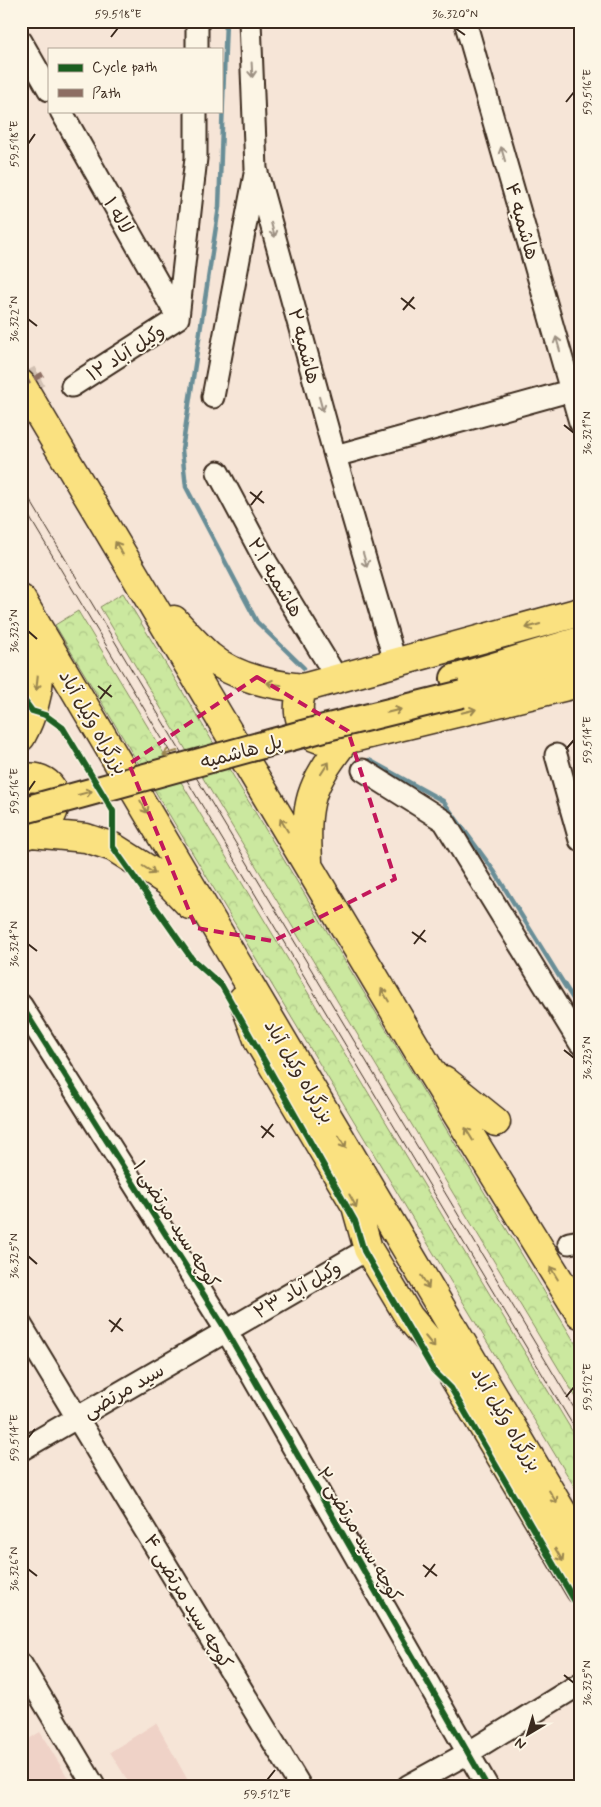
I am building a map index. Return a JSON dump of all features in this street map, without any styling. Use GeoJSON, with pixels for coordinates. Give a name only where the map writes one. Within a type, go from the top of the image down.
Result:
{"type":"FeatureCollection","features":[{"type":"Feature","properties":{"kind":"highway"},"geometry":{"type":"LineString","coordinates":[[21,384],[428,1067],[580,1314]]}},
{"type":"Feature","properties":{"kind":"highway"},"geometry":{"type":"LineString","coordinates":[[144,590],[210,657],[236,672],[270,684],[303,688],[338,680],[580,612]]}},
{"type":"Feature","properties":{"kind":"highway"},"geometry":{"type":"LineString","coordinates":[[21,600],[39,668],[36,696],[27,725],[21,737]]}},
{"type":"Feature","properties":{"kind":"highway","name":"بزرگراه وکیل آباد"},"geometry":{"type":"LineString","coordinates":[[21,600],[580,1542]]}},
{"type":"Feature","properties":{"kind":"highway"},"geometry":{"type":"LineString","coordinates":[[303,688],[298,700],[298,712],[302,724],[310,734],[321,740],[346,740],[580,683]]}},
{"type":"Feature","properties":{"kind":"highway"},"geometry":{"type":"LineString","coordinates":[[308,865],[306,824],[313,788],[323,768],[346,740]]}},
{"type":"Feature","properties":{"kind":"highway"},"geometry":{"type":"LineString","coordinates":[[21,778],[37,778],[51,786],[56,796],[55,811],[48,822],[25,827]]}},
{"type":"Feature","properties":{"kind":"highway"},"geometry":{"type":"LineString","coordinates":[[25,827],[86,838],[113,847],[168,882],[222,939],[259,1042],[356,1206],[368,1249],[409,1317],[440,1354],[580,1590]]}},
{"type":"Feature","properties":{"kind":"highway"},"geometry":{"type":"LineString","coordinates":[[428,1067],[496,1122]]}},
{"type":"Feature","properties":{"kind":"main road"},"geometry":{"type":"LineString","coordinates":[[458,686],[580,640]]}},
{"type":"Feature","properties":{"kind":"main road"},"geometry":{"type":"LineString","coordinates":[[458,686],[580,664]]}},
{"type":"Feature","properties":{"kind":"main road","name":"پل هاشمیه"},"geometry":{"type":"LineString","coordinates":[[21,793],[458,686]]}},
{"type":"Feature","properties":{"kind":"main road","name":"پل هاشمیه"},"geometry":{"type":"LineString","coordinates":[[25,827],[318,730],[458,686]]}},
{"type":"Feature","properties":{"kind":"street","name":"هاشمیه ۲"},"geometry":{"type":"LineString","coordinates":[[250,21],[256,169],[335,456],[396,664]]}},
{"type":"Feature","properties":{"kind":"street","name":"هاشمیه ۴"},"geometry":{"type":"LineString","coordinates":[[465,21],[575,389],[580,422]]}},
{"type":"Feature","properties":{"kind":"street"},"geometry":{"type":"LineString","coordinates":[[196,23],[197,48]]}},
{"type":"Feature","properties":{"kind":"street"},"geometry":{"type":"LineString","coordinates":[[21,42],[48,88]]}},
{"type":"Feature","properties":{"kind":"street","name":"لاله ۱"},"geometry":{"type":"LineString","coordinates":[[62,112],[178,318]]}},
{"type":"Feature","properties":{"kind":"street"},"geometry":{"type":"LineString","coordinates":[[178,318],[196,158],[196,112]]}},
{"type":"Feature","properties":{"kind":"street"},"geometry":{"type":"LineString","coordinates":[[213,397],[256,169]]}},
{"type":"Feature","properties":{"kind":"street","name":"۱۲ وکیل آباد"},"geometry":{"type":"LineString","coordinates":[[72,386],[178,318]]}},
{"type":"Feature","properties":{"kind":"street"},"geometry":{"type":"LineString","coordinates":[[335,456],[575,389]]}},
{"type":"Feature","properties":{"kind":"street","name":"هاشمیه ۲.۱"},"geometry":{"type":"LineString","coordinates":[[218,472],[266,562],[338,680]]}},
{"type":"Feature","properties":{"kind":"street"},"geometry":{"type":"LineString","coordinates":[[556,755],[580,840]]}},
{"type":"Feature","properties":{"kind":"street"},"geometry":{"type":"LineString","coordinates":[[363,770],[444,821],[580,1043]]}},
{"type":"Feature","properties":{"kind":"street","name":"کوچه سید مرتضی ۱"},"geometry":{"type":"LineString","coordinates":[[21,1005],[226,1330]]}},
{"type":"Feature","properties":{"kind":"street","name":"۲۳ وکیل آباد"},"geometry":{"type":"LineString","coordinates":[[226,1330],[368,1249]]}},
{"type":"Feature","properties":{"kind":"street","name":"کوچه سید مرتضی ۴"},"geometry":{"type":"LineString","coordinates":[[21,1326],[78,1416],[300,1786]]}},
{"type":"Feature","properties":{"kind":"street","name":"سید مرتضی"},"geometry":{"type":"LineString","coordinates":[[21,1450],[226,1330]]}},
{"type":"Feature","properties":{"kind":"street","name":"کوچه سید مرتضی ۲"},"geometry":{"type":"LineString","coordinates":[[226,1330],[487,1786]]}},
{"type":"Feature","properties":{"kind":"street"},"geometry":{"type":"LineString","coordinates":[[21,1664],[94,1786]]}},
{"type":"Feature","properties":{"kind":"street"},"geometry":{"type":"LineString","coordinates":[[408,1786],[468,1753],[580,1684]]}},
{"type":"Feature","properties":{"kind":"highlighted area"},"geometry":{"type":"Polygon","coordinates":[[[257,677],[348,731],[395,879],[273,941],[196,928],[129,764],[257,677]]]}},
{"type":"Feature","properties":{"kind":"shaded area"},"geometry":{"type":"Polygon","coordinates":[[[156,1723],[191,1786],[131,1786],[110,1752],[156,1723]]]}},
{"type":"Feature","properties":{"kind":"shaded area"},"geometry":{"type":"Polygon","coordinates":[[[40,1732],[73,1786],[21,1786],[21,1744],[40,1732]]]}},
{"type":"Feature","properties":{"kind":"green space"},"geometry":{"type":"Polygon","coordinates":[[[123,593],[580,1351],[580,1404],[100,607],[123,593]]]}},
{"type":"Feature","properties":{"kind":"green space"},"geometry":{"type":"Polygon","coordinates":[[[78,611],[580,1444],[580,1496],[55,625],[78,611]]]}},
{"type":"Feature","properties":{"kind":"waterway"},"geometry":{"type":"LineString","coordinates":[[226,21],[219,207],[182,450],[186,487],[257,622],[304,668]]}},
{"type":"Feature","properties":{"kind":"waterway"},"geometry":{"type":"LineString","coordinates":[[369,760],[443,801],[494,871],[580,1010]]}},
{"type":"Feature","properties":{"kind":"tunnel"},"geometry":{"type":"LineString","coordinates":[[21,386],[43,374]]}},
{"type":"Feature","properties":{"kind":"tram line"},"geometry":{"type":"LineString","coordinates":[[21,485],[580,1418]]}},
{"type":"Feature","properties":{"kind":"tram line"},"geometry":{"type":"LineString","coordinates":[[21,503],[580,1437]]}},
{"type":"Feature","properties":{"kind":"marked path"},"geometry":{"type":"LineString","coordinates":[[21,386],[43,374]]}},
{"type":"Feature","properties":{"kind":"cycle path"},"geometry":{"type":"LineString","coordinates":[[21,696],[32,711],[45,715],[63,728],[113,811],[113,847],[192,959],[222,986],[355,1221],[364,1251],[433,1370],[451,1388],[580,1610]]}},
{"type":"Feature","properties":{"kind":"cycle path"},"geometry":{"type":"LineString","coordinates":[[21,1005],[226,1330],[487,1786]]}}]}
